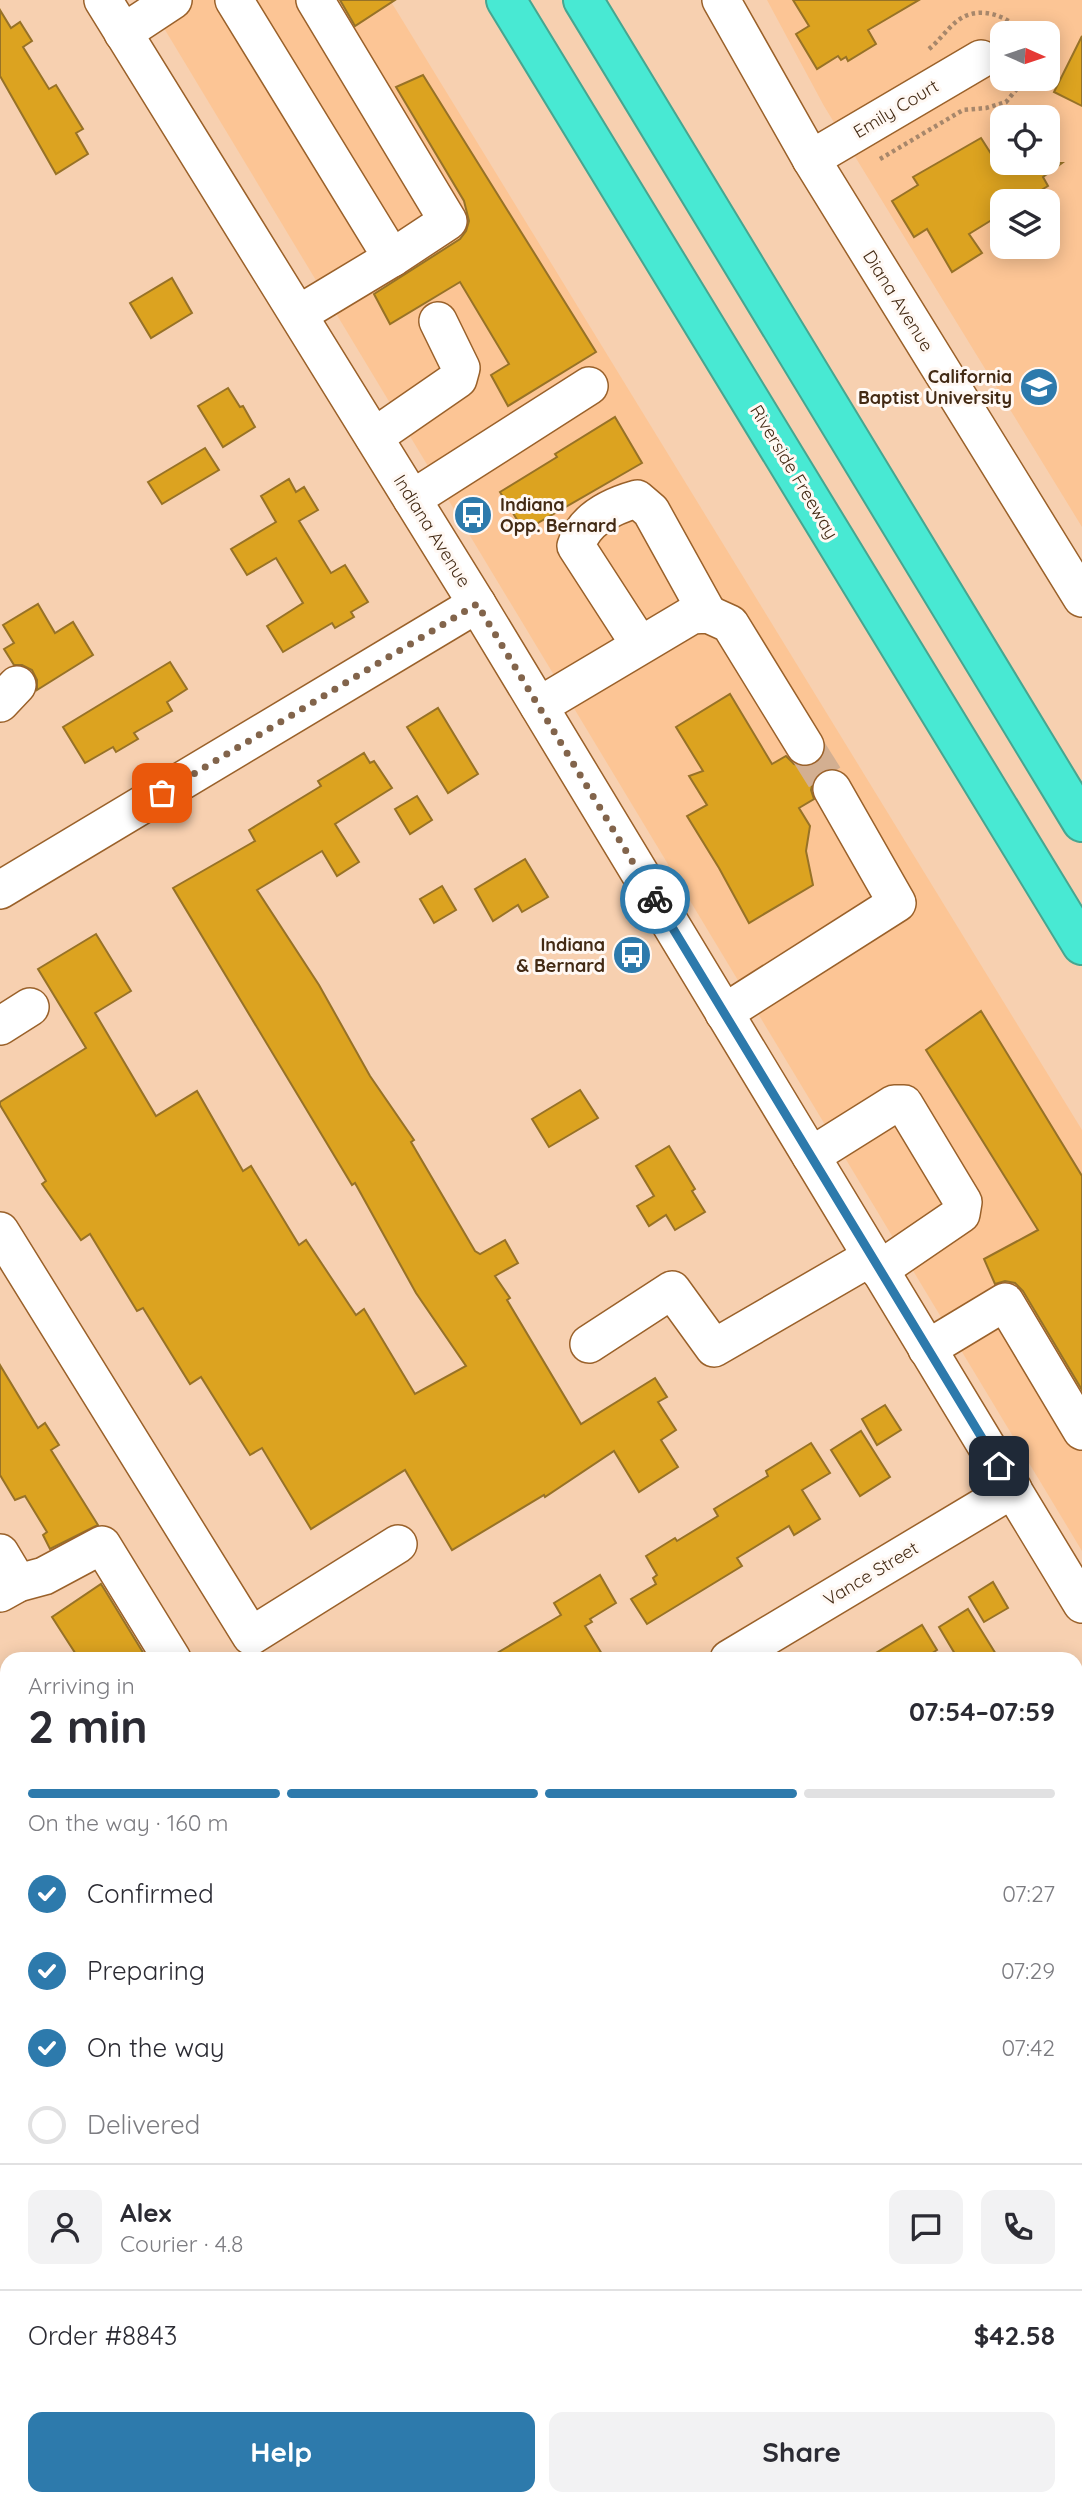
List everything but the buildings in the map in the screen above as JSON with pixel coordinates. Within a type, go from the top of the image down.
[{"type":"highway","name":"Riverside Freeway","points":[[506,0],[1082,945]]},
{"type":"highway","points":[[583,0],[1082,822]]},
{"type":"street","name":"Indiana Avenue","points":[[103,0],[477,604],[1081,1601]]},
{"type":"street","points":[[123,33],[173,0]]},
{"type":"street","points":[[234,0],[392,258]]},
{"type":"street","points":[[299,314],[448,221],[315,0]]},
{"type":"street","name":"Diana Avenue","points":[[721,0],[811,159],[1082,598]]},
{"type":"street","name":"Emily Court","points":[[811,159],[981,59]]},
{"type":"street","points":[[374,437],[458,379],[461,368],[438,321]]},
{"type":"street","points":[[412,499],[589,386]]},
{"type":"street","points":[[640,645],[576,546],[580,531],[613,506],[637,499],[651,511],[708,614]]},
{"type":"street","points":[[0,891],[477,604]]},
{"type":"street","points":[[539,706],[692,615],[708,614],[730,624],[804,746]]},
{"type":"street","points":[[724,1013],[897,903],[832,789]]},
{"type":"street","points":[[589,1344],[672,1290],[714,1348],[961,1214],[962,1202],[904,1104],[894,1104],[811,1156]]},
{"type":"street","points":[[0,1231],[251,1636],[398,1545]]},
{"type":"street","points":[[928,1349],[1005,1302],[1082,1432]]},
{"type":"street","name":"Vance Street","points":[[741,1652],[1013,1489]]},
{"type":"street","points":[[6,1577],[44,1576],[102,1545],[168,1652]]},
{"type":"path","points":[[869,166],[963,110],[986,108],[1006,102],[1015,91]]},
{"type":"shaded area","points":[[147,0],[390,0],[1082,1130],[1082,1551]]},
{"type":"shaded area","name":"California Baptist University","points":[[767,0],[1082,0],[1082,527],[824,106]]},
{"type":"tunnel","points":[[805,746],[832,789]]},
{"type":"way so far","points":[[162,793],[477,604],[655,899]]},
{"type":"place","name":"California Baptist University","points":[[1039,387]]},
{"type":"place","name":"Indiana Opp. Bernard","points":[[473,515]]},
{"type":"place","name":"Indiana & Bernard","points":[[632,955]]},
{"type":"route","points":[[655,899],[999,1466]]}]
